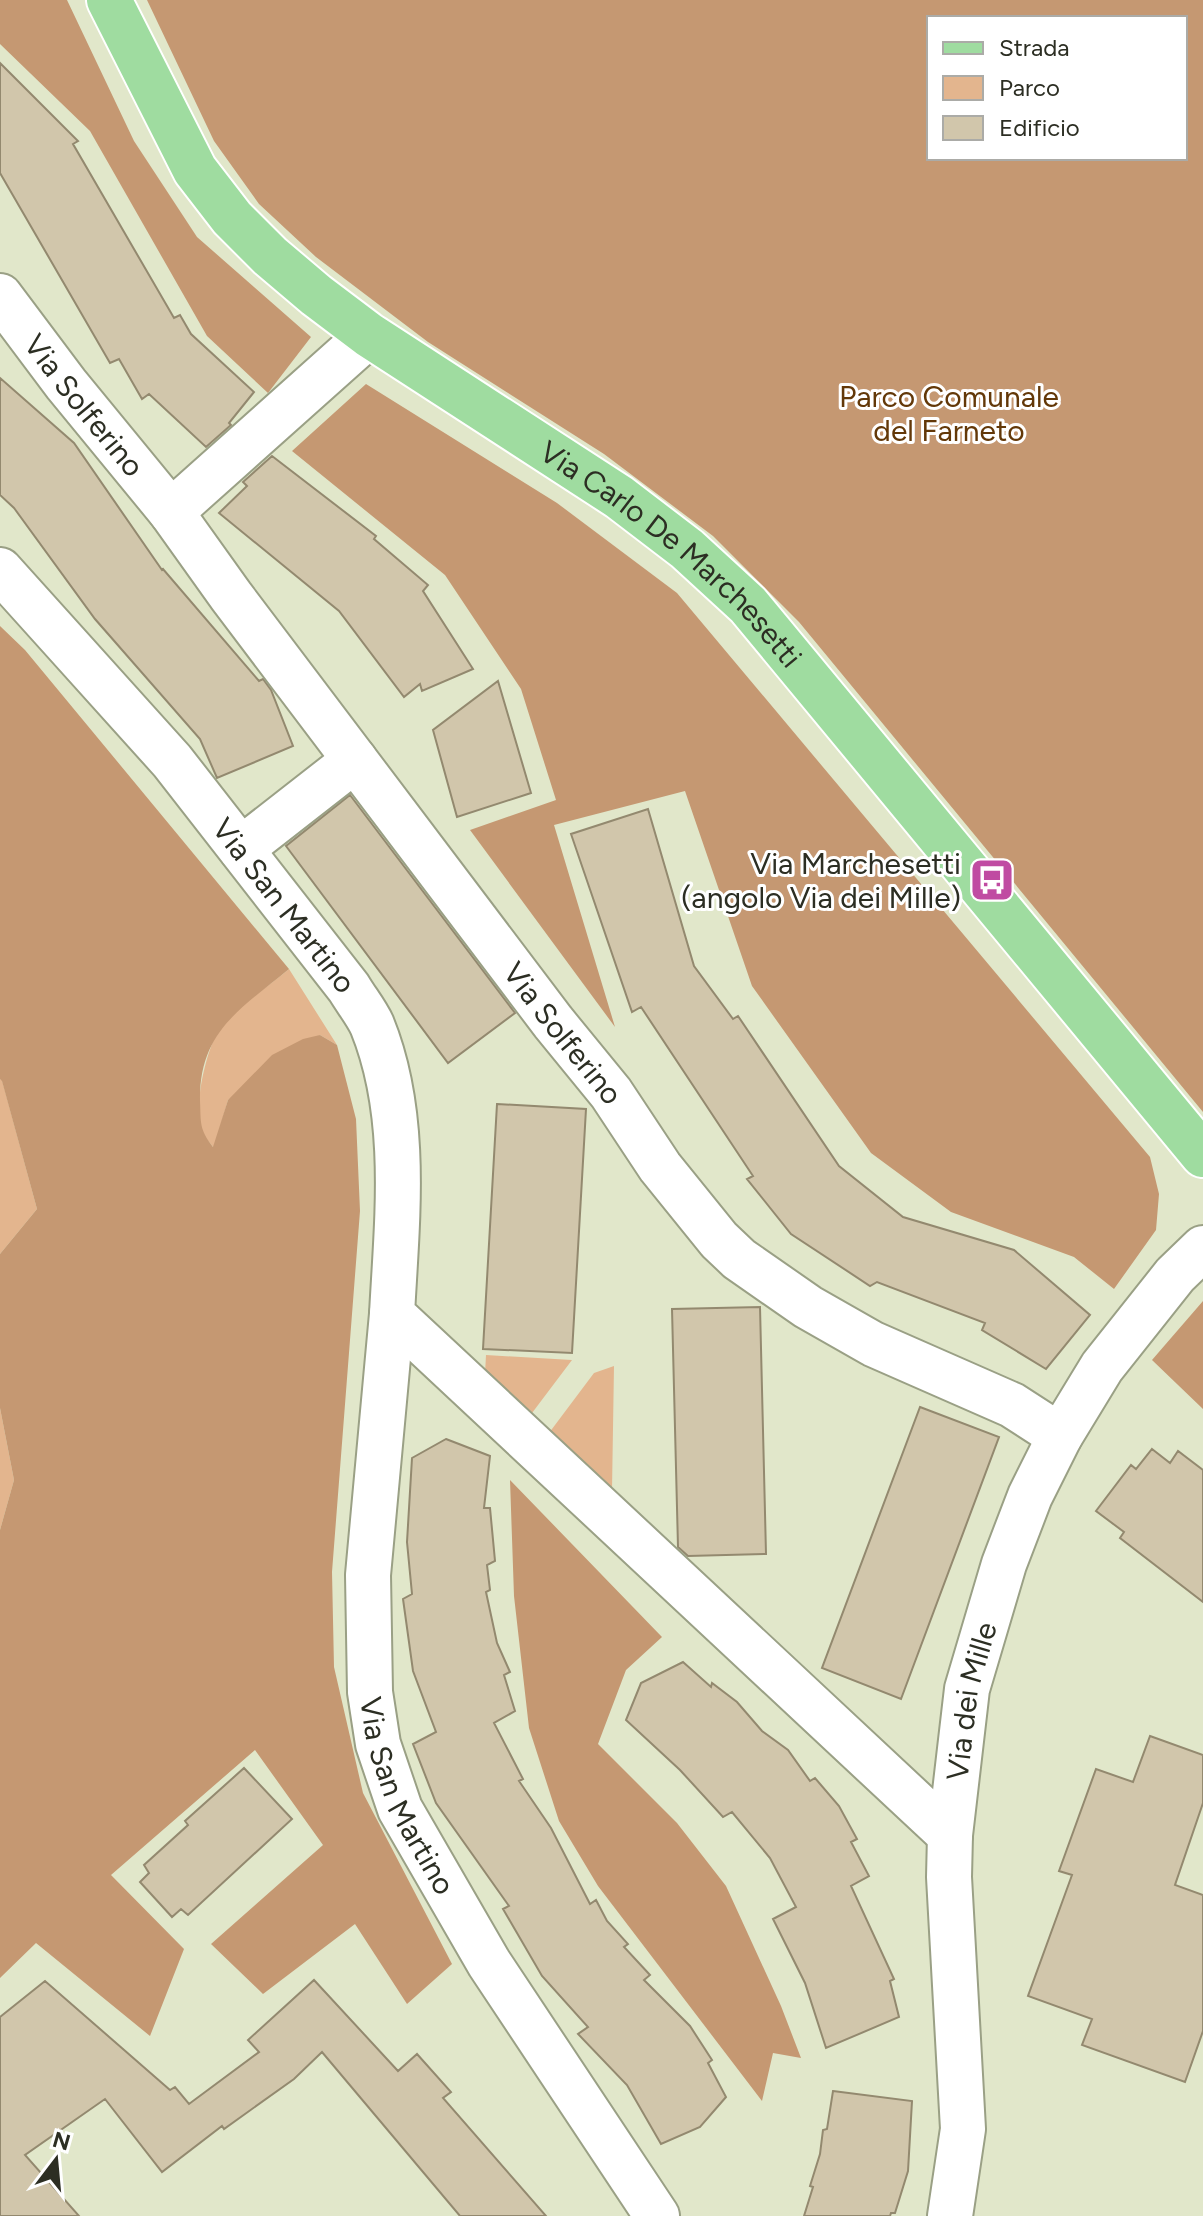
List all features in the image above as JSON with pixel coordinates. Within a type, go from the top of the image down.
[{"type":"main road","name":"Via Carlo De Marchesetti","points":[[109,0],[195,170],[232,218],[316,295],[369,335],[619,497],[687,549],[748,605],[1203,1155]]},
{"type":"street","name":"Via Solferino","points":[[0,296],[74,395],[171,512],[553,1022],[611,1093],[660,1167],[719,1240],[739,1259],[808,1307],[873,1344],[1012,1405],[1060,1436]]},
{"type":"street","points":[[171,512],[369,335]]},
{"type":"street","name":"Via San Martino","points":[[0,570],[172,761],[349,988],[371,1023],[392,1097],[398,1185],[392,1314],[368,1575],[370,1692],[378,1744],[400,1809],[489,1963],[657,2216]]},
{"type":"street","points":[[241,849],[355,760]]},
{"type":"street","name":"Via dei Mille","points":[[950,2216],[963,2129],[949,1877],[950,1835],[967,1689],[1004,1564],[1030,1496],[1060,1436],[1102,1367],[1175,1275],[1203,1248]]},
{"type":"street","points":[[392,1314],[950,1835]]},
{"type":"green space","points":[[0,0],[67,0],[134,141],[197,237],[311,337],[268,393],[207,336],[90,131],[0,44]]},
{"type":"green space","name":"Parco Comunale del Farneto","points":[[147,0],[1203,0],[1203,1112],[799,622],[713,536],[604,454],[428,342],[316,257],[259,204],[214,141]]},
{"type":"green space","points":[[366,384],[557,503],[677,593],[1150,1157],[1159,1194],[1156,1230],[1114,1289],[1074,1257],[951,1212],[871,1153],[752,986],[685,791],[554,825],[615,1027],[470,830],[556,800],[521,689],[445,575],[292,451]]},
{"type":"green space","points":[[0,626],[25,650],[289,969],[239,1010],[215,1039],[207,1056],[202,1077],[201,1120],[205,1135],[213,1147],[228,1100],[272,1055],[303,1039],[320,1035],[337,1045],[356,1119],[360,1211],[332,1572],[334,1667],[363,1793],[452,1964],[407,2004],[355,1924],[263,1994],[211,1944],[323,1845],[255,1750],[111,1875],[184,1949],[150,2036],[36,1943],[0,1978],[0,1530],[14,1480],[0,1408],[0,1254],[37,1209],[0,1079]]},
{"type":"green space","points":[[289,969],[337,1045],[320,1035],[228,1100],[214,1148],[202,1133],[199,1111],[202,1081],[214,1039],[233,1014]]},
{"type":"green space","points":[[0,1079],[37,1209],[0,1254]]},
{"type":"green space","points":[[1203,1301],[1203,1409],[1152,1360]]},
{"type":"green space","points":[[486,1355],[572,1360],[529,1417],[485,1374]]},
{"type":"green space","points":[[614,1366],[612,1490],[549,1433],[594,1373]]},
{"type":"green space","points":[[0,1408],[14,1480],[0,1530]]},
{"type":"green space","points":[[510,1480],[662,1637],[626,1670],[598,1744],[677,1823],[726,1886],[781,2006],[801,2058],[773,2053],[762,2101],[598,1886],[559,1821],[529,1728],[514,1596]]},
{"type":"building","points":[[0,63],[78,141],[73,144],[174,318],[180,315],[191,334],[254,392],[229,423],[231,425],[206,447],[149,394],[142,399],[119,359],[110,363],[0,173]]},
{"type":"building","points":[[0,378],[74,443],[162,570],[259,681],[263,679],[271,690],[293,746],[217,778],[200,739],[95,619],[14,508],[0,495]]},
{"type":"building","points":[[272,456],[376,536],[374,539],[428,585],[423,591],[473,669],[422,691],[420,684],[404,697],[339,611],[219,513],[247,486],[243,482]]},
{"type":"building","points":[[498,681],[531,793],[457,817],[433,730]]},
{"type":"building","points":[[350,795],[515,1013],[448,1063],[286,846]]},
{"type":"building","points":[[648,809],[694,966],[733,1019],[738,1016],[839,1166],[903,1217],[1014,1250],[1090,1315],[1046,1369],[982,1330],[985,1323],[877,1282],[870,1286],[791,1234],[747,1179],[753,1176],[641,1007],[632,1012],[571,834]]},
{"type":"building","points":[[497,1104],[586,1109],[572,1353],[483,1349]]},
{"type":"building","points":[[760,1307],[766,1554],[688,1556],[678,1547],[672,1309]]},
{"type":"building","points":[[920,1407],[999,1437],[901,1699],[822,1668]]},
{"type":"building","points":[[446,1439],[490,1456],[484,1508],[490,1508],[495,1561],[487,1565],[490,1590],[486,1592],[497,1643],[510,1672],[504,1675],[515,1711],[494,1723],[523,1779],[519,1781],[551,1828],[590,1904],[596,1900],[607,1921],[628,1944],[624,1947],[650,1975],[644,1980],[690,2026],[712,2060],[708,2063],[726,2097],[700,2127],[661,2144],[627,2085],[578,2034],[588,2027],[542,1976],[503,1909],[509,1906],[436,1803],[413,1744],[436,1732],[413,1671],[403,1599],[412,1594],[407,1542],[412,1458]]},
{"type":"building","points":[[1152,1449],[1170,1463],[1178,1451],[1203,1470],[1203,1602],[1120,1538],[1124,1532],[1096,1511],[1131,1465],[1136,1469]]},
{"type":"building","points":[[683,1662],[711,1687],[712,1683],[737,1702],[762,1731],[788,1750],[810,1781],[815,1778],[839,1806],[857,1839],[851,1842],[869,1876],[851,1886],[894,1979],[890,1981],[899,2017],[826,2048],[805,1983],[773,1919],[796,1907],[770,1858],[732,1812],[723,1817],[680,1770],[626,1720],[641,1683]]},
{"type":"building","points":[[1150,1736],[1203,1755],[1203,1803],[1175,1885],[1203,1895],[1203,2031],[1185,2082],[1082,2045],[1092,2019],[1028,1996],[1072,1875],[1059,1871],[1096,1769],[1133,1782]]},
{"type":"building","points":[[244,1768],[292,1819],[188,1915],[181,1909],[172,1917],[140,1882],[149,1873],[144,1865],[188,1825],[185,1821]]},
{"type":"building","points":[[314,1980],[398,2071],[417,2054],[451,2092],[443,2098],[546,2216],[460,2216],[322,2052],[294,2079],[224,2129],[222,2126],[162,2172],[105,2099],[25,2155],[79,2216],[0,2216],[0,2017],[45,1981],[170,2090],[175,2087],[189,2104],[259,2052],[248,2040]]},
{"type":"building","points":[[833,2091],[912,2101],[908,2171],[895,2213],[890,2216],[804,2216],[813,2187],[810,2186],[820,2154],[823,2130],[827,2129]]},
{"type":"place","name":"Via Marchesetti (angolo Via dei Mille)","points":[[992,880]]}]
